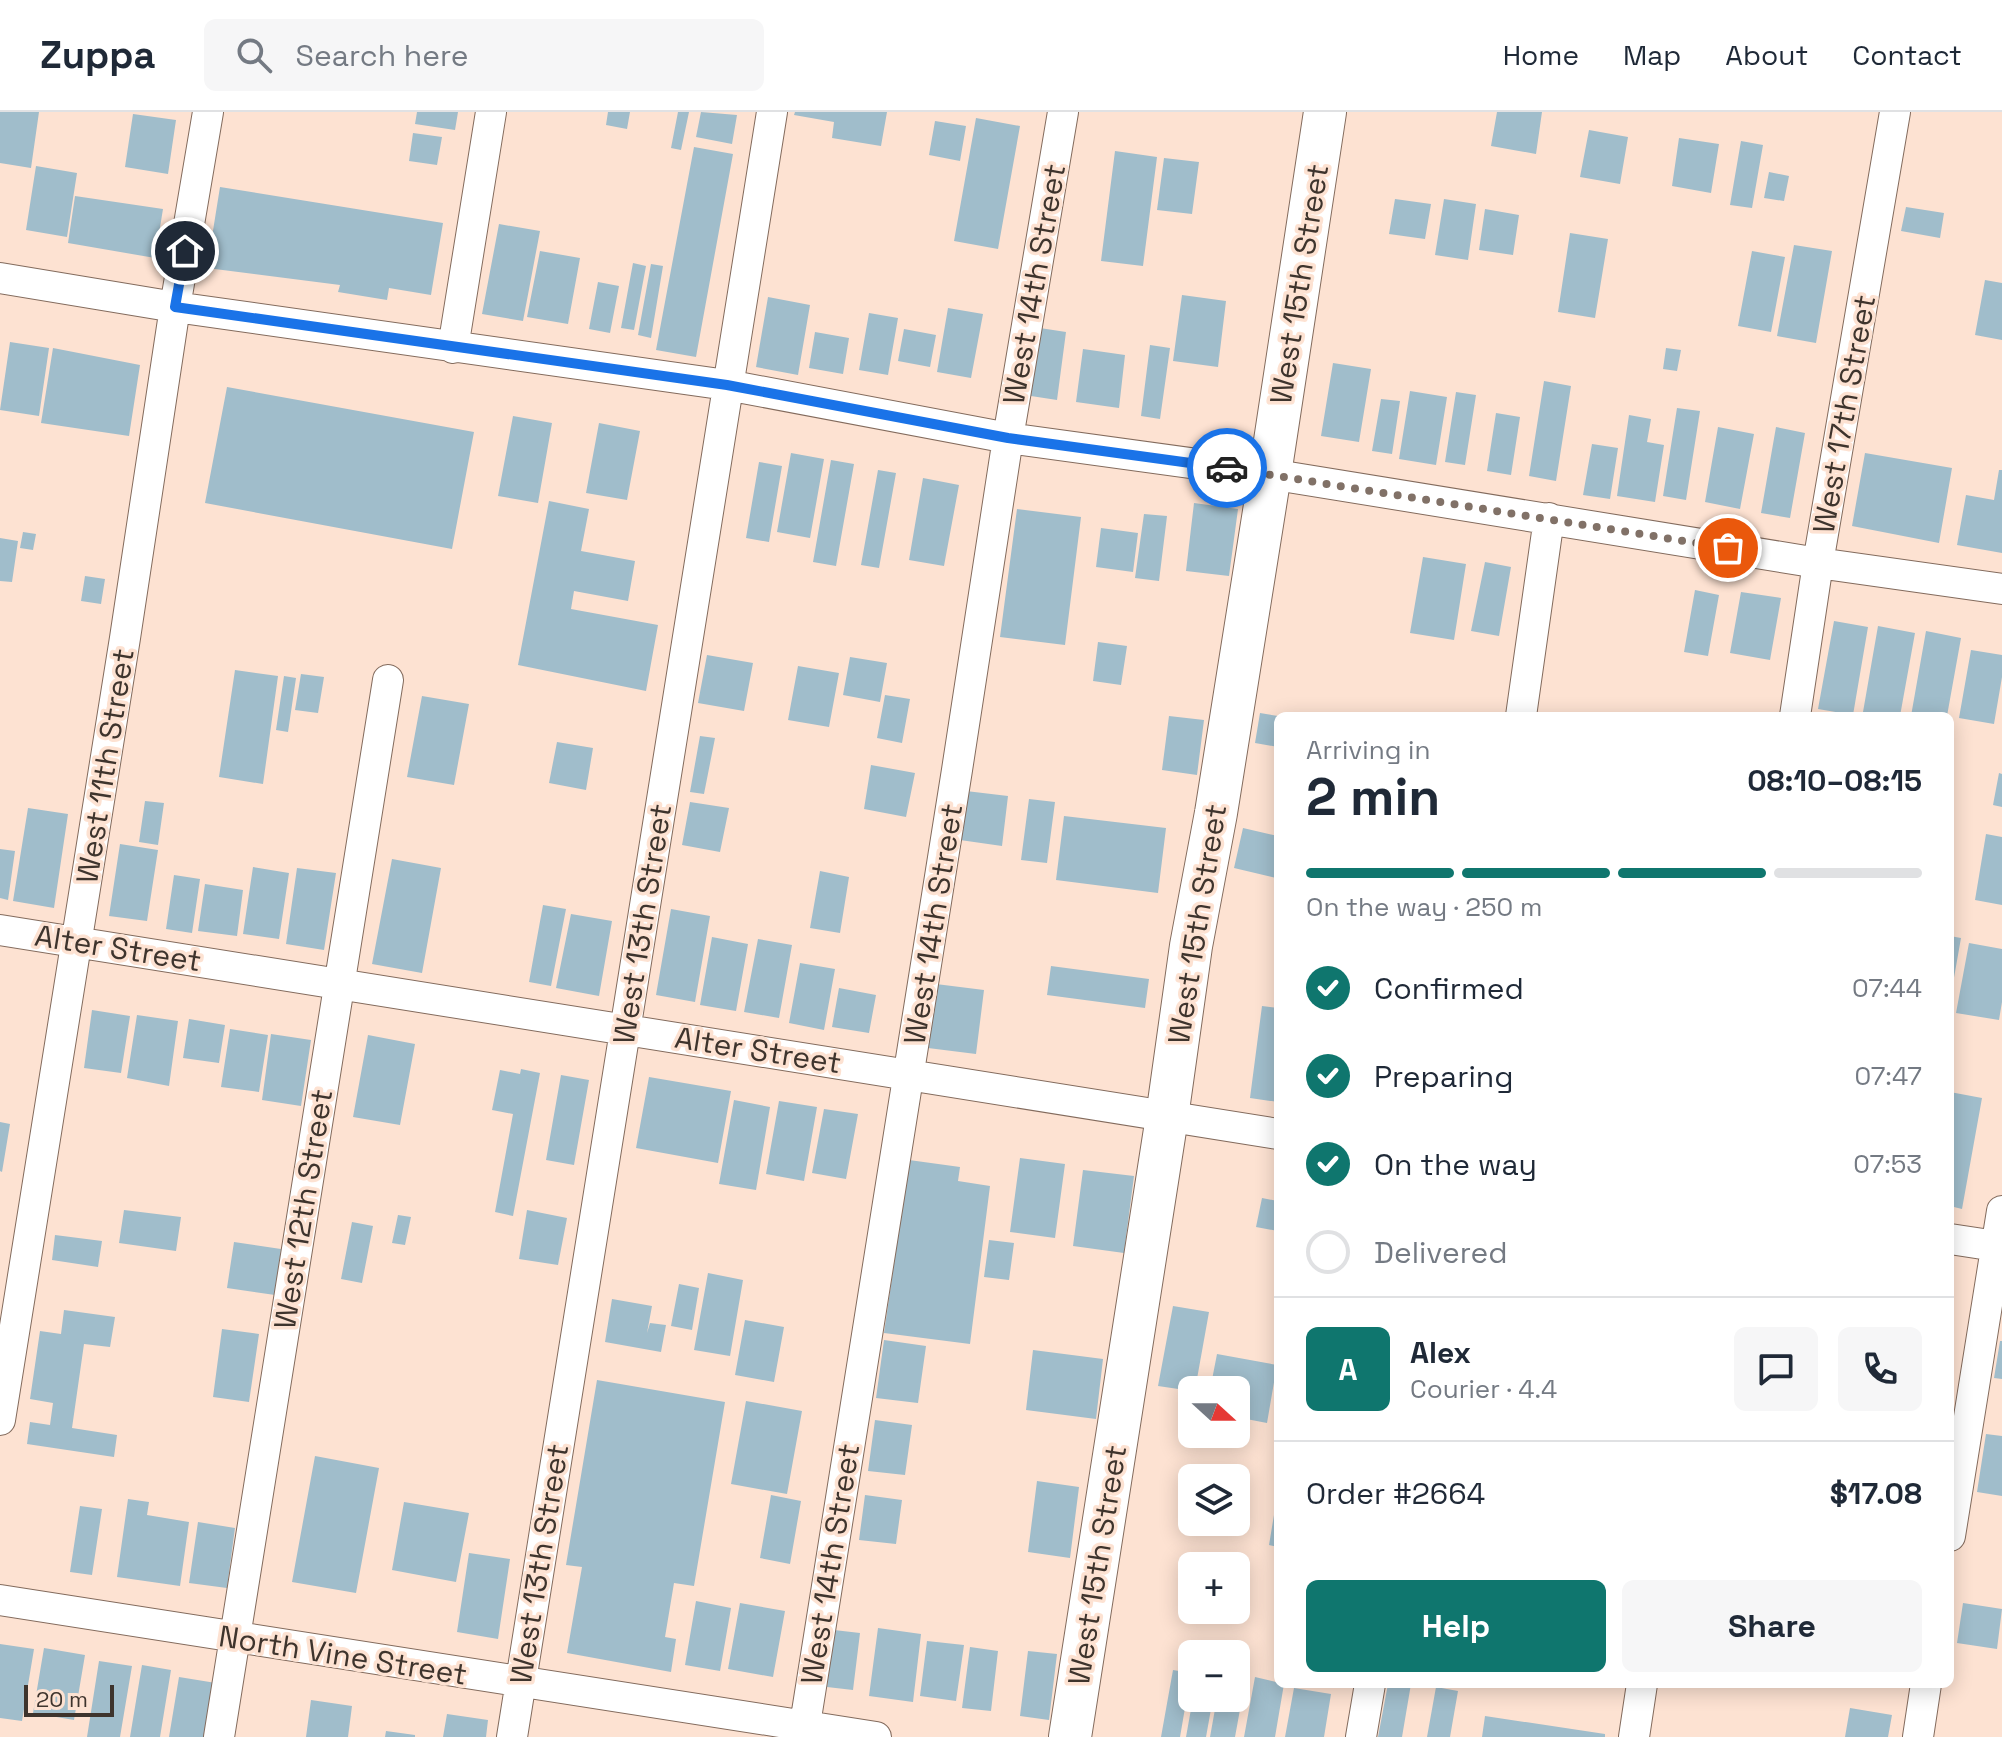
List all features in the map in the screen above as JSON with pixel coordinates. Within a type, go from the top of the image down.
[{"type":"main road","name":"West 15th Street","points":[[1070,1737],[1191,946],[1216,813],[1325,112]]},
{"type":"street","name":"West 11th Street","points":[[0,1420],[208,112]]},
{"type":"street","points":[[453,348],[491,112]]},
{"type":"street","name":"West 13th Street","points":[[512,1737],[772,112]]},
{"type":"street","name":"West 14th Street","points":[[804,1732],[1008,438],[1063,112]]},
{"type":"street","name":"West 17th Street","points":[[1796,712],[1895,112]]},
{"type":"street","points":[[0,278],[453,348],[727,385],[1008,438],[1270,474],[1818,563],[2002,589]]},
{"type":"street","points":[[1522,712],[1549,518]]},
{"type":"street","name":"West 12th Street","points":[[219,1737],[388,680]]},
{"type":"street","name":"Alter Street","points":[[0,930],[1274,1133]]},
{"type":"street","points":[[1954,1512],[1999,1247],[2002,1211]]},
{"type":"street","points":[[1954,1240],[1999,1247]]},
{"type":"street","name":"North Vine Street","points":[[0,1600],[521,1683],[804,1732],[876,1737]]},
{"type":"street","points":[[1361,1737],[1369,1688]]},
{"type":"street","points":[[1634,1737],[1641,1688]]},
{"type":"street","points":[[1918,1737],[1925,1688]]},
{"type":"building","points":[[0,112],[39,112],[31,168],[0,163]]},
{"type":"building","points":[[417,112],[458,112],[455,130],[415,124]]},
{"type":"building","points":[[608,112],[630,112],[627,129],[606,125]]},
{"type":"building","points":[[678,112],[689,112],[681,150],[671,148]]},
{"type":"building","points":[[701,112],[737,115],[732,144],[696,137]]},
{"type":"building","points":[[795,112],[887,112],[881,146],[832,138],[834,122],[794,115]]},
{"type":"building","points":[[1497,112],[1542,112],[1536,154],[1491,146]]},
{"type":"building","points":[[133,114],[176,120],[168,174],[125,167]]},
{"type":"building","points":[[976,118],[1020,126],[998,249],[954,241]]},
{"type":"building","points":[[935,121],[966,126],[960,161],[929,155]]},
{"type":"building","points":[[1589,130],[1628,137],[1620,184],[1580,177]]},
{"type":"building","points":[[413,133],[442,137],[437,165],[409,161]]},
{"type":"building","points":[[1679,138],[1719,144],[1711,193],[1672,186]]},
{"type":"building","points":[[1741,141],[1763,145],[1752,208],[1730,205]]},
{"type":"building","points":[[694,147],[733,154],[696,357],[656,350]]},
{"type":"building","points":[[1115,151],[1157,157],[1143,266],[1101,261]]},
{"type":"building","points":[[1164,158],[1199,162],[1192,214],[1157,210]]},
{"type":"building","points":[[36,166],[77,173],[67,237],[26,230]]},
{"type":"building","points":[[1769,172],[1789,176],[1784,201],[1764,198]]},
{"type":"building","points":[[220,187],[443,223],[431,295],[389,288],[387,300],[338,292],[340,285],[207,268]]},
{"type":"building","points":[[75,196],[163,209],[155,258],[68,243]]},
{"type":"building","points":[[1395,199],[1431,204],[1425,239],[1389,234]]},
{"type":"building","points":[[1444,199],[1476,204],[1468,260],[1435,255]]},
{"type":"building","points":[[1906,207],[1944,213],[1940,238],[1901,231]]},
{"type":"building","points":[[1485,209],[1519,215],[1513,255],[1479,250]]},
{"type":"building","points":[[499,224],[540,231],[523,321],[482,314]]},
{"type":"building","points":[[1570,233],[1608,239],[1595,318],[1558,312]]},
{"type":"building","points":[[1794,245],[1832,251],[1816,343],[1777,336]]},
{"type":"building","points":[[540,251],[580,258],[568,324],[527,317]]},
{"type":"building","points":[[1752,251],[1785,257],[1771,332],[1738,326]]},
{"type":"building","points":[[633,263],[646,266],[634,330],[621,328]]},
{"type":"building","points":[[651,264],[663,266],[651,338],[638,335]]},
{"type":"building","points":[[1985,280],[2002,283],[2002,340],[1975,335]]},
{"type":"building","points":[[598,282],[619,286],[610,333],[589,329]]},
{"type":"building","points":[[1182,295],[1226,301],[1218,367],[1173,361]]},
{"type":"building","points":[[768,297],[810,305],[798,375],[756,367]]},
{"type":"building","points":[[948,308],[983,314],[971,378],[937,372]]},
{"type":"building","points":[[869,313],[898,318],[888,375],[859,370]]},
{"type":"building","points":[[1040,328],[1066,332],[1057,400],[1031,396]]},
{"type":"building","points":[[904,329],[936,335],[930,367],[898,361]]},
{"type":"building","points":[[815,332],[849,338],[843,374],[809,368]]},
{"type":"building","points":[[10,342],[49,348],[39,416],[0,410]]},
{"type":"building","points":[[1150,345],[1170,348],[1160,419],[1141,416]]},
{"type":"building","points":[[53,348],[140,365],[129,436],[41,423]]},
{"type":"building","points":[[1666,348],[1681,350],[1677,371],[1663,369]]},
{"type":"building","points":[[1083,349],[1125,355],[1119,408],[1076,402]]},
{"type":"building","points":[[1333,363],[1371,369],[1359,442],[1321,436]]},
{"type":"building","points":[[1544,381],[1571,386],[1556,481],[1529,476]]},
{"type":"building","points":[[227,387],[474,432],[452,549],[205,503]]},
{"type":"building","points":[[1410,391],[1447,397],[1436,465],[1399,459]]},
{"type":"building","points":[[1456,392],[1476,395],[1465,465],[1445,462]]},
{"type":"building","points":[[1381,399],[1400,401],[1392,454],[1372,451]]},
{"type":"building","points":[[1677,408],[1700,411],[1686,500],[1663,496]]},
{"type":"building","points":[[1496,413],[1520,417],[1511,475],[1487,471]]},
{"type":"building","points":[[1629,415],[1651,419],[1647,442],[1664,445],[1655,502],[1617,496]]},
{"type":"building","points":[[513,416],[552,423],[538,503],[498,496]]},
{"type":"building","points":[[599,423],[640,431],[627,500],[586,493]]},
{"type":"building","points":[[1718,427],[1754,434],[1740,509],[1705,502]]},
{"type":"building","points":[[1776,427],[1805,433],[1790,518],[1761,513]]},
{"type":"building","points":[[1592,444],[1618,448],[1610,499],[1583,495]]},
{"type":"building","points":[[791,453],[824,459],[810,538],[777,532]]},
{"type":"building","points":[[1865,453],[1952,468],[1939,543],[1852,526]]},
{"type":"building","points":[[831,460],[854,464],[836,566],[813,562]]},
{"type":"building","points":[[759,462],[782,466],[769,542],[746,538]]},
{"type":"building","points":[[878,470],[896,473],[879,568],[861,565]]},
{"type":"building","points":[[1999,470],[2002,470],[2002,553],[1957,545],[1966,495],[1994,500]]},
{"type":"building","points":[[923,478],[959,485],[944,566],[909,560]]},
{"type":"building","points":[[549,501],[589,509],[581,551],[635,561],[628,601],[574,591],[571,609],[658,625],[646,691],[518,665]]},
{"type":"building","points":[[1194,503],[1238,509],[1229,576],[1186,571]]},
{"type":"building","points":[[1017,509],[1081,517],[1065,645],[1000,637]]},
{"type":"building","points":[[1144,514],[1167,516],[1159,581],[1135,578]]},
{"type":"building","points":[[1101,528],[1138,533],[1133,572],[1096,567]]},
{"type":"building","points":[[23,532],[36,534],[33,550],[20,548]]},
{"type":"building","points":[[0,538],[18,541],[12,582],[0,581]]},
{"type":"building","points":[[1423,557],[1466,564],[1454,640],[1410,633]]},
{"type":"building","points":[[1485,562],[1511,567],[1499,636],[1471,631]]},
{"type":"building","points":[[85,576],[105,579],[101,604],[81,601]]},
{"type":"building","points":[[1695,590],[1719,595],[1708,656],[1684,652]]},
{"type":"building","points":[[1741,592],[1781,598],[1770,660],[1730,653]]},
{"type":"building","points":[[1834,621],[1868,627],[1854,712],[1818,709]]},
{"type":"building","points":[[1878,626],[1915,633],[1901,712],[1863,712]]},
{"type":"building","points":[[1926,631],[1961,638],[1948,712],[1912,712]]},
{"type":"building","points":[[1098,642],[1127,646],[1121,685],[1093,681]]},
{"type":"building","points":[[1971,650],[2002,655],[2002,677],[1994,724],[1959,718]]},
{"type":"building","points":[[707,655],[753,663],[744,711],[698,703]]},
{"type":"building","points":[[850,657],[887,663],[880,702],[843,695]]},
{"type":"building","points":[[798,666],[839,673],[829,727],[788,720]]},
{"type":"building","points":[[235,670],[278,676],[263,784],[219,777]]},
{"type":"building","points":[[301,674],[324,677],[318,713],[295,710]]},
{"type":"building","points":[[284,676],[296,678],[288,732],[276,730]]},
{"type":"building","points":[[885,695],[910,699],[902,743],[877,738]]},
{"type":"building","points":[[422,696],[469,704],[454,785],[407,777]]},
{"type":"building","points":[[1260,713],[1274,715],[1274,746],[1255,743]]},
{"type":"building","points":[[1169,716],[1204,720],[1197,775],[1162,770]]},
{"type":"building","points":[[700,736],[715,738],[704,794],[690,792]]},
{"type":"building","points":[[557,742],[593,748],[586,790],[549,783]]},
{"type":"building","points":[[871,765],[915,773],[906,817],[864,809]]},
{"type":"building","points":[[1999,773],[2002,774],[2002,807],[1993,805]]},
{"type":"building","points":[[966,791],[1008,796],[1002,846],[960,840]]},
{"type":"building","points":[[1029,799],[1055,802],[1047,863],[1021,860]]},
{"type":"building","points":[[145,801],[164,803],[158,845],[139,842]]},
{"type":"building","points":[[690,802],[729,808],[720,852],[682,845]]},
{"type":"building","points":[[28,808],[68,814],[54,908],[13,901]]},
{"type":"building","points":[[1064,816],[1166,828],[1158,893],[1056,880]]},
{"type":"building","points":[[1243,828],[1274,835],[1274,878],[1234,868]]},
{"type":"building","points":[[1986,834],[2002,837],[2002,905],[1975,900]]},
{"type":"building","points":[[120,844],[158,850],[147,921],[109,916]]},
{"type":"building","points":[[0,849],[15,851],[8,900],[0,898]]},
{"type":"building","points":[[392,859],[441,868],[422,973],[372,964]]},
{"type":"building","points":[[253,867],[289,873],[279,939],[243,934]]},
{"type":"building","points":[[297,868],[336,873],[324,950],[286,944]]},
{"type":"building","points":[[820,871],[849,877],[840,933],[810,928]]},
{"type":"building","points":[[174,875],[200,879],[192,933],[166,929]]},
{"type":"building","points":[[205,884],[243,890],[237,936],[198,931]]},
{"type":"building","points":[[543,905],[566,909],[551,986],[529,982]]},
{"type":"building","points":[[671,909],[710,916],[695,1002],[656,995]]},
{"type":"building","points":[[571,914],[612,921],[599,996],[556,988]]},
{"type":"building","points":[[712,937],[748,944],[736,1011],[700,1005]]},
{"type":"building","points":[[1954,937],[1961,938],[1954,978]]},
{"type":"building","points":[[758,939],[792,945],[779,1018],[744,1012]]},
{"type":"building","points":[[1969,943],[2002,949],[1999,1020],[1956,1013]]},
{"type":"building","points":[[800,963],[835,969],[824,1030],[789,1023]]},
{"type":"building","points":[[1051,966],[1149,979],[1145,1008],[1047,995]]},
{"type":"building","points":[[936,984],[984,990],[976,1054],[928,1048]]},
{"type":"building","points":[[839,988],[876,995],[869,1033],[832,1027]]},
{"type":"building","points":[[1262,1006],[1274,1008],[1274,1101],[1250,1098]]},
{"type":"building","points":[[92,1010],[130,1016],[121,1073],[84,1068]]},
{"type":"building","points":[[137,1015],[178,1021],[169,1086],[127,1078]]},
{"type":"building","points":[[189,1019],[225,1025],[219,1063],[183,1058]]},
{"type":"building","points":[[230,1029],[268,1035],[259,1092],[221,1087]]},
{"type":"building","points":[[271,1034],[311,1040],[301,1106],[262,1100]]},
{"type":"building","points":[[368,1035],[415,1044],[400,1125],[353,1117]]},
{"type":"building","points":[[521,1069],[540,1073],[513,1216],[495,1212],[513,1114],[492,1110],[500,1070],[520,1074]]},
{"type":"building","points":[[561,1075],[589,1080],[574,1165],[546,1160]]},
{"type":"building","points":[[649,1077],[731,1091],[718,1163],[636,1148]]},
{"type":"building","points":[[1954,1093],[1982,1098],[1962,1209],[1954,1207]]},
{"type":"building","points":[[734,1100],[770,1107],[756,1190],[719,1184]]},
{"type":"building","points":[[779,1101],[817,1107],[804,1181],[766,1174]]},
{"type":"building","points":[[824,1109],[858,1114],[846,1179],[812,1173]]},
{"type":"building","points":[[0,1122],[10,1124],[2,1172],[0,1171]]},
{"type":"building","points":[[1020,1158],[1065,1164],[1055,1238],[1010,1232]]},
{"type":"building","points":[[909,1160],[960,1167],[958,1181],[990,1186],[970,1344],[884,1333]]},
{"type":"building","points":[[1083,1170],[1134,1176],[1124,1253],[1073,1246]]},
{"type":"building","points":[[1262,1198],[1274,1200],[1274,1230],[1256,1227]]},
{"type":"building","points":[[124,1210],[181,1217],[176,1251],[119,1243]]},
{"type":"building","points":[[527,1210],[567,1218],[558,1265],[519,1259]]},
{"type":"building","points":[[398,1215],[411,1217],[405,1245],[392,1243]]},
{"type":"building","points":[[352,1222],[373,1226],[362,1283],[341,1279]]},
{"type":"building","points":[[55,1235],[102,1241],[98,1267],[52,1260]]},
{"type":"building","points":[[989,1240],[1014,1243],[1009,1280],[984,1277]]},
{"type":"building","points":[[234,1242],[281,1249],[275,1295],[227,1288]]},
{"type":"building","points":[[708,1273],[743,1280],[730,1356],[694,1350]]},
{"type":"building","points":[[679,1284],[699,1288],[692,1330],[671,1326]]},
{"type":"building","points":[[612,1299],[652,1306],[647,1333],[650,1323],[666,1325],[661,1352],[605,1342]]},
{"type":"building","points":[[1173,1306],[1209,1312],[1198,1376],[1178,1376],[1178,1389],[1158,1386]]},
{"type":"building","points":[[64,1310],[115,1317],[110,1347],[84,1344],[72,1428],[117,1435],[114,1457],[27,1444],[30,1422],[50,1425],[53,1403],[30,1399],[40,1331],[61,1334]]},
{"type":"building","points":[[745,1320],[784,1327],[774,1382],[735,1375]]},
{"type":"building","points":[[222,1329],[259,1334],[249,1402],[213,1397]]},
{"type":"building","points":[[884,1340],[926,1346],[918,1403],[876,1398]]},
{"type":"building","points":[[2002,1341],[2002,1379],[1994,1378]]},
{"type":"building","points":[[1033,1350],[1103,1359],[1096,1419],[1026,1410]]},
{"type":"building","points":[[1217,1354],[1274,1364],[1267,1423],[1250,1420],[1250,1376],[1213,1376]]},
{"type":"building","points":[[597,1380],[725,1402],[694,1586],[674,1583],[665,1637],[676,1639],[671,1672],[567,1653],[582,1567],[566,1565]]},
{"type":"building","points":[[746,1401],[802,1411],[787,1494],[731,1484]]},
{"type":"building","points":[[875,1420],[912,1425],[905,1475],[868,1471]]},
{"type":"building","points":[[1986,1434],[2002,1436],[2002,1496],[1977,1492]]},
{"type":"building","points":[[315,1456],[379,1468],[356,1593],[292,1582]]},
{"type":"building","points":[[1037,1481],[1079,1487],[1070,1558],[1028,1552]]},
{"type":"building","points":[[771,1495],[801,1501],[790,1564],[760,1558]]},
{"type":"building","points":[[865,1495],[902,1500],[896,1544],[859,1540]]},
{"type":"building","points":[[128,1499],[149,1502],[147,1515],[189,1522],[180,1586],[117,1577]]},
{"type":"building","points":[[404,1502],[469,1513],[456,1582],[392,1570]]},
{"type":"building","points":[[80,1506],[102,1509],[92,1575],[70,1572]]},
{"type":"building","points":[[1274,1515],[1274,1546],[1269,1545]]},
{"type":"building","points":[[198,1522],[235,1528],[227,1588],[189,1583]]},
{"type":"building","points":[[469,1553],[510,1559],[498,1639],[457,1632]]},
{"type":"building","points":[[696,1601],[731,1608],[720,1671],[685,1665]]},
{"type":"building","points":[[740,1603],[785,1611],[773,1677],[728,1669]]},
{"type":"building","points":[[1963,1603],[2002,1609],[1997,1649],[1957,1643]]},
{"type":"building","points":[[878,1628],[921,1634],[913,1702],[869,1696]]},
{"type":"building","points":[[834,1630],[860,1633],[853,1690],[827,1687]]},
{"type":"building","points":[[927,1641],[964,1645],[956,1701],[920,1696]]},
{"type":"building","points":[[0,1644],[34,1649],[22,1721],[0,1718]]},
{"type":"building","points":[[970,1647],[998,1651],[991,1711],[962,1708]]},
{"type":"building","points":[[44,1648],[85,1655],[74,1720],[33,1713]]},
{"type":"building","points":[[1028,1651],[1057,1654],[1049,1720],[1020,1716]]},
{"type":"building","points":[[99,1661],[132,1666],[120,1737],[87,1737]]},
{"type":"building","points":[[142,1665],[171,1670],[160,1737],[130,1737]]},
{"type":"building","points":[[1173,1670],[1178,1671],[1178,1712],[1184,1712],[1180,1737],[1161,1737]]},
{"type":"building","points":[[179,1677],[222,1684],[213,1737],[169,1737]]},
{"type":"building","points":[[1255,1677],[1274,1682],[1274,1688],[1283,1688],[1275,1737],[1244,1737]]},
{"type":"building","points":[[1294,1688],[1331,1694],[1324,1737],[1285,1737]]},
{"type":"building","points":[[1387,1688],[1410,1688],[1402,1737],[1378,1737]]},
{"type":"building","points":[[1436,1688],[1458,1691],[1450,1737],[1427,1737]]},
{"type":"building","points":[[311,1700],[352,1706],[348,1737],[306,1737]]},
{"type":"building","points":[[1850,1708],[1892,1715],[1888,1737],[1845,1737]]},
{"type":"building","points":[[1190,1712],[1210,1712],[1206,1737],[1186,1737]]},
{"type":"building","points":[[1214,1712],[1240,1712],[1235,1737],[1210,1737]]},
{"type":"building","points":[[447,1714],[488,1720],[486,1737],[443,1737]]},
{"type":"building","points":[[1485,1716],[1605,1734],[1605,1737],[1482,1737]]},
{"type":"building","points":[[386,1731],[415,1735],[415,1737],[385,1737]]},
{"type":"way so far","points":[[1227,468],[1728,548]]},
{"type":"route","points":[[185,251],[175,307],[727,385],[1008,438],[1227,468]]}]
